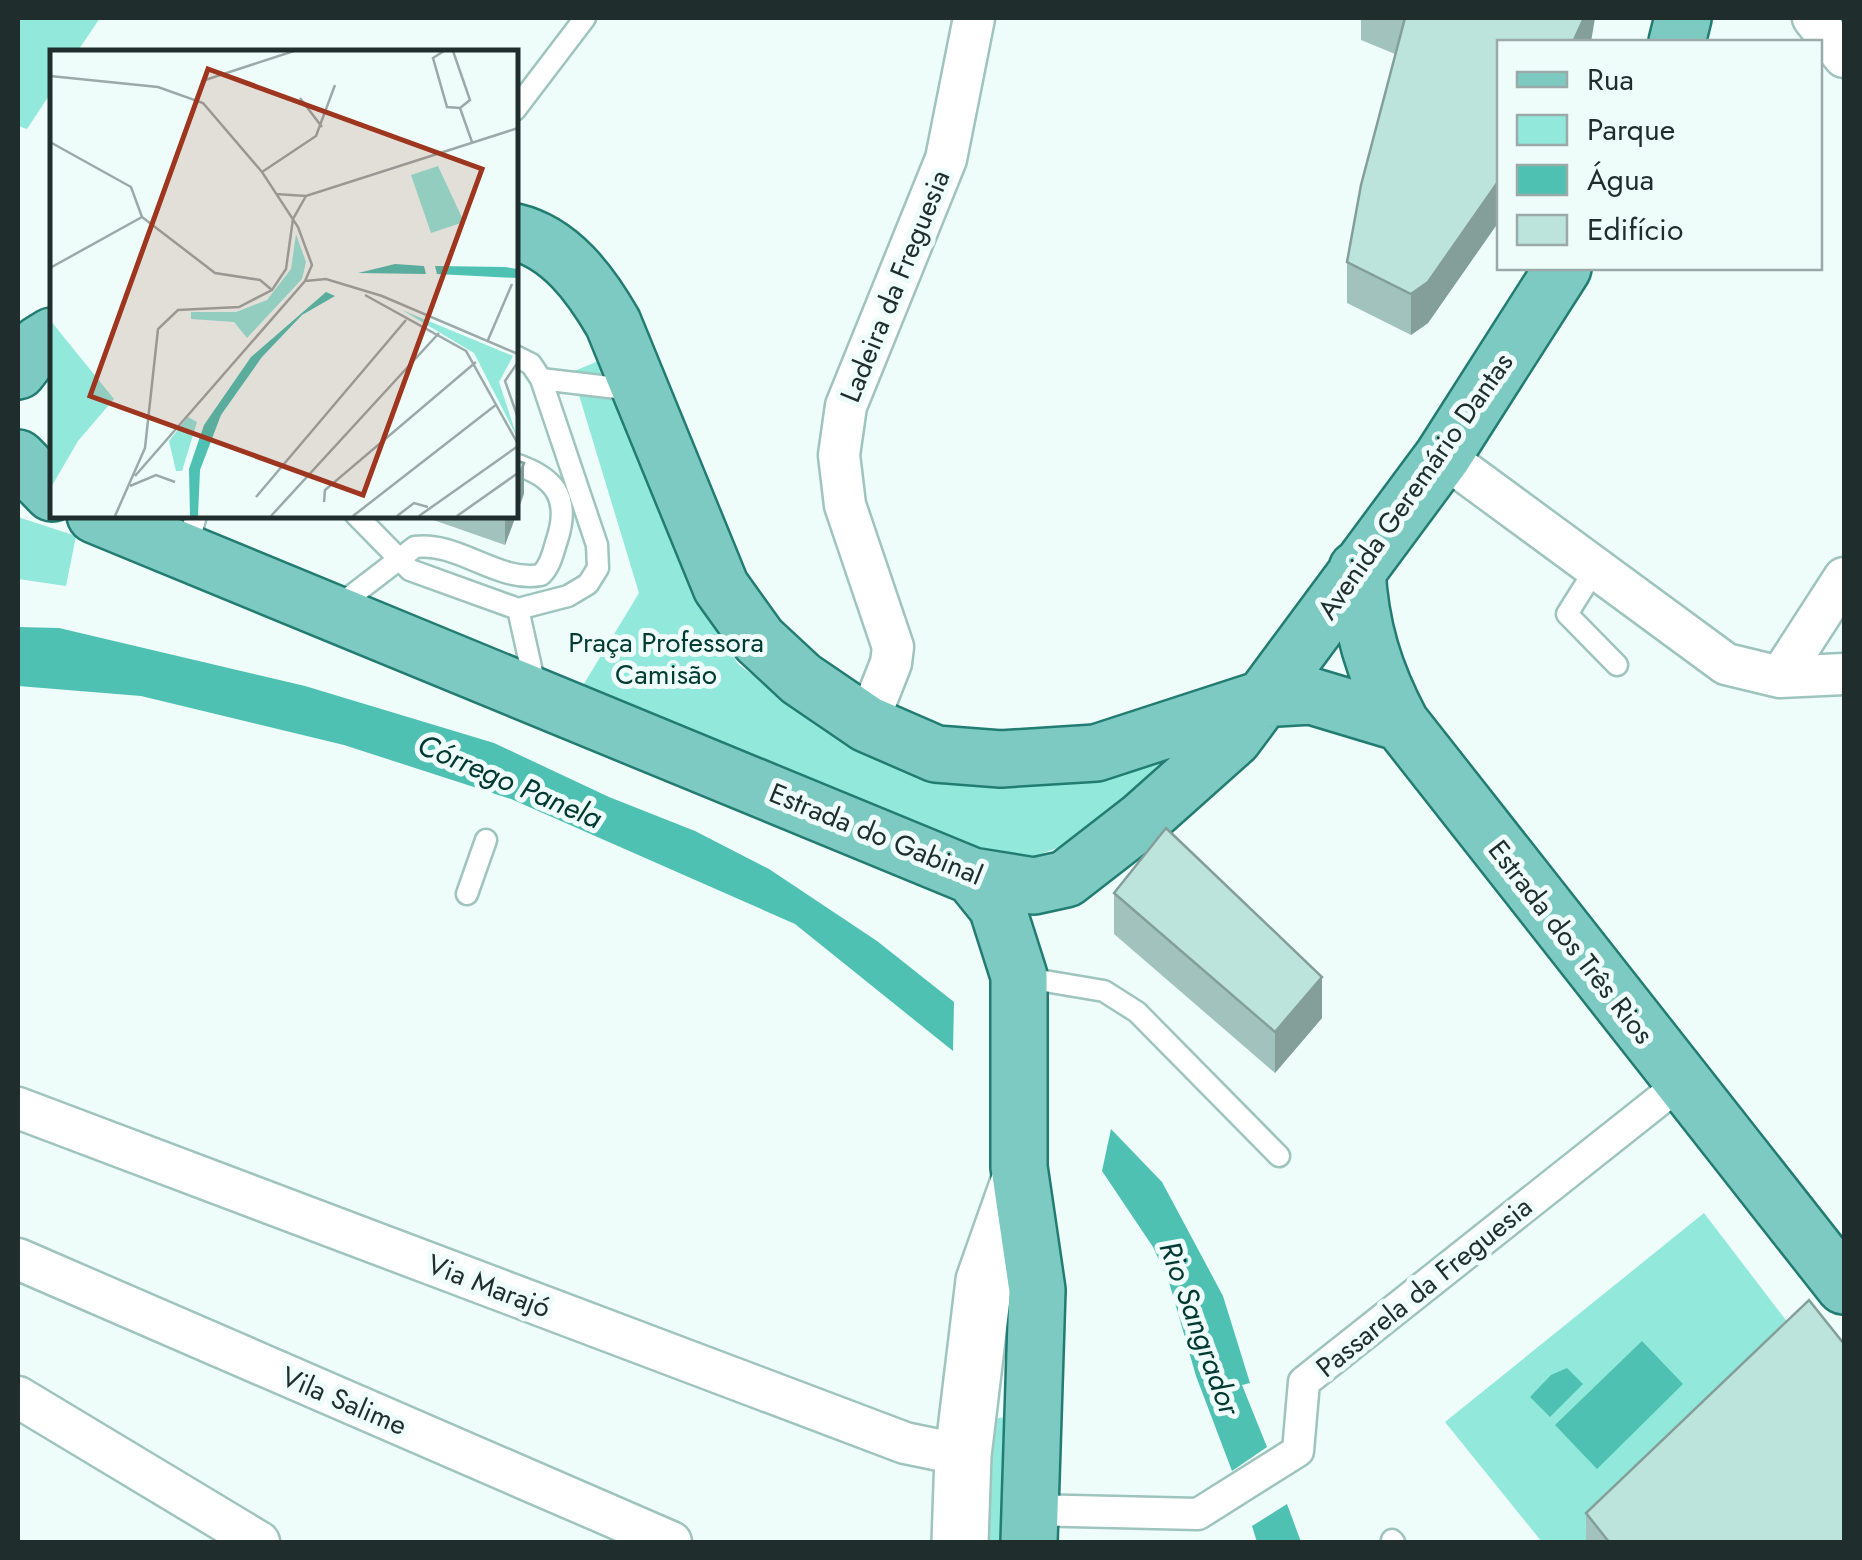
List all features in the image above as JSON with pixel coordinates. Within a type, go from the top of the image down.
[{"type":"main road","points":[[518,234],[566,260],[592,288],[641,391],[721,587],[759,640],[802,679],[867,724],[922,750],[948,756],[1001,759],[1096,753],[1262,699],[1311,696],[1401,723]]},
{"type":"main road","name":"Avenida Geremário Dantas","points":[[1262,699],[1443,456],[1562,270]]},
{"type":"main road","points":[[18,338],[50,332]]},
{"type":"main road","points":[[18,372],[50,334]]},
{"type":"main road","points":[[18,458],[50,491]]},
{"type":"main road","name":"Estrada do Gabinal","points":[[18,490],[50,500]]},
{"type":"main road","name":"Estrada do Gabinal","points":[[116,518],[191,534],[333,610],[972,876],[1034,886],[1066,879],[1206,765],[1234,738],[1262,699]]},
{"type":"main road","name":"Estrada dos Três Rios","points":[[1356,569],[1360,615],[1373,667],[1401,723],[1844,1286]]},
{"type":"main road","points":[[972,876],[996,906],[1019,976],[1020,1182],[1038,1290],[1029,1526]]},
{"type":"main road","points":[[960,1542],[962,1455],[984,1281],[1020,1182]]},
{"type":"street","name":"Ladeira da Freguesia","points":[[867,724],[892,664],[893,646],[845,505],[839,456],[846,406],[946,159],[974,18]]},
{"type":"street","points":[[1813,18],[1844,57]]},
{"type":"street","points":[[1443,456],[1726,664],[1780,677],[1844,674]]},
{"type":"street","points":[[1780,677],[1844,578]]},
{"type":"street","name":"Passarela da Freguesia","points":[[1029,1526],[1198,1514],[1298,1450],[1304,1382],[1682,1083]]},
{"type":"street","name":"Via Marajó","points":[[18,1108],[905,1444],[962,1455]]},
{"type":"street","name":"Vila Salime","points":[[18,1259],[670,1542]]},
{"type":"street","points":[[18,1397],[259,1542]]},
{"type":"lane","points":[[518,106],[585,18]]},
{"type":"lane","points":[[359,518],[395,560],[410,570],[518,609],[568,596],[588,584],[598,568],[597,545],[542,379],[531,364],[518,358]]},
{"type":"lane","points":[[542,379],[641,391]]},
{"type":"lane","points":[[333,610],[395,560],[426,545],[522,577],[542,575],[561,528],[560,492],[545,477],[518,465]]},
{"type":"lane","points":[[1596,568],[1567,614],[1617,665]]},
{"type":"lane","points":[[518,609],[538,694]]},
{"type":"lane","points":[[467,894],[486,840]]},
{"type":"lane","points":[[1019,976],[1104,991],[1136,1012],[1279,1156]]},
{"type":"green space","points":[[18,18],[100,18],[78,50],[50,50],[50,94],[27,129],[18,126]]},
{"type":"green space","name":"Praça Professora Camisão","points":[[608,357],[688,585],[738,664],[807,716],[919,767],[1196,743],[1068,844],[1024,860],[979,856],[582,687],[639,593],[572,372]]},
{"type":"green space","points":[[18,517],[76,536],[66,586],[18,579]]},
{"type":"green space","points":[[1704,1213],[1798,1336],[1589,1542],[1542,1542],[1445,1422]]},
{"type":"green space","points":[[1006,1417],[1009,1542],[984,1542],[993,1419]]},
{"type":"water","name":"Córrego Panela","points":[[18,627],[59,628],[305,686],[494,743],[609,797],[695,831],[769,869],[877,941],[954,1002],[953,1051],[795,924],[511,799],[344,745],[141,696],[18,686]]},
{"type":"water","name":"Rio Sangrador","points":[[1111,1129],[1162,1182],[1223,1296],[1250,1383],[1242,1385],[1267,1447],[1232,1471],[1196,1376],[1169,1282],[1153,1247],[1102,1171]]},
{"type":"water","points":[[1642,1341],[1683,1384],[1597,1469],[1555,1425]]},
{"type":"water","points":[[1567,1368],[1583,1384],[1550,1417],[1530,1397],[1551,1375]]},
{"type":"water","points":[[1287,1504],[1301,1542],[1257,1542],[1252,1526]]},
{"type":"building","points":[[1405,18],[1584,18],[1574,40],[1497,40],[1497,183],[1428,282],[1411,294],[1347,262],[1361,185]]},
{"type":"building","points":[[1166,828],[1322,977],[1275,1032],[1114,893]]},
{"type":"building","points":[[1809,1300],[1844,1344],[1844,1542],[1609,1542],[1586,1513]]}]
